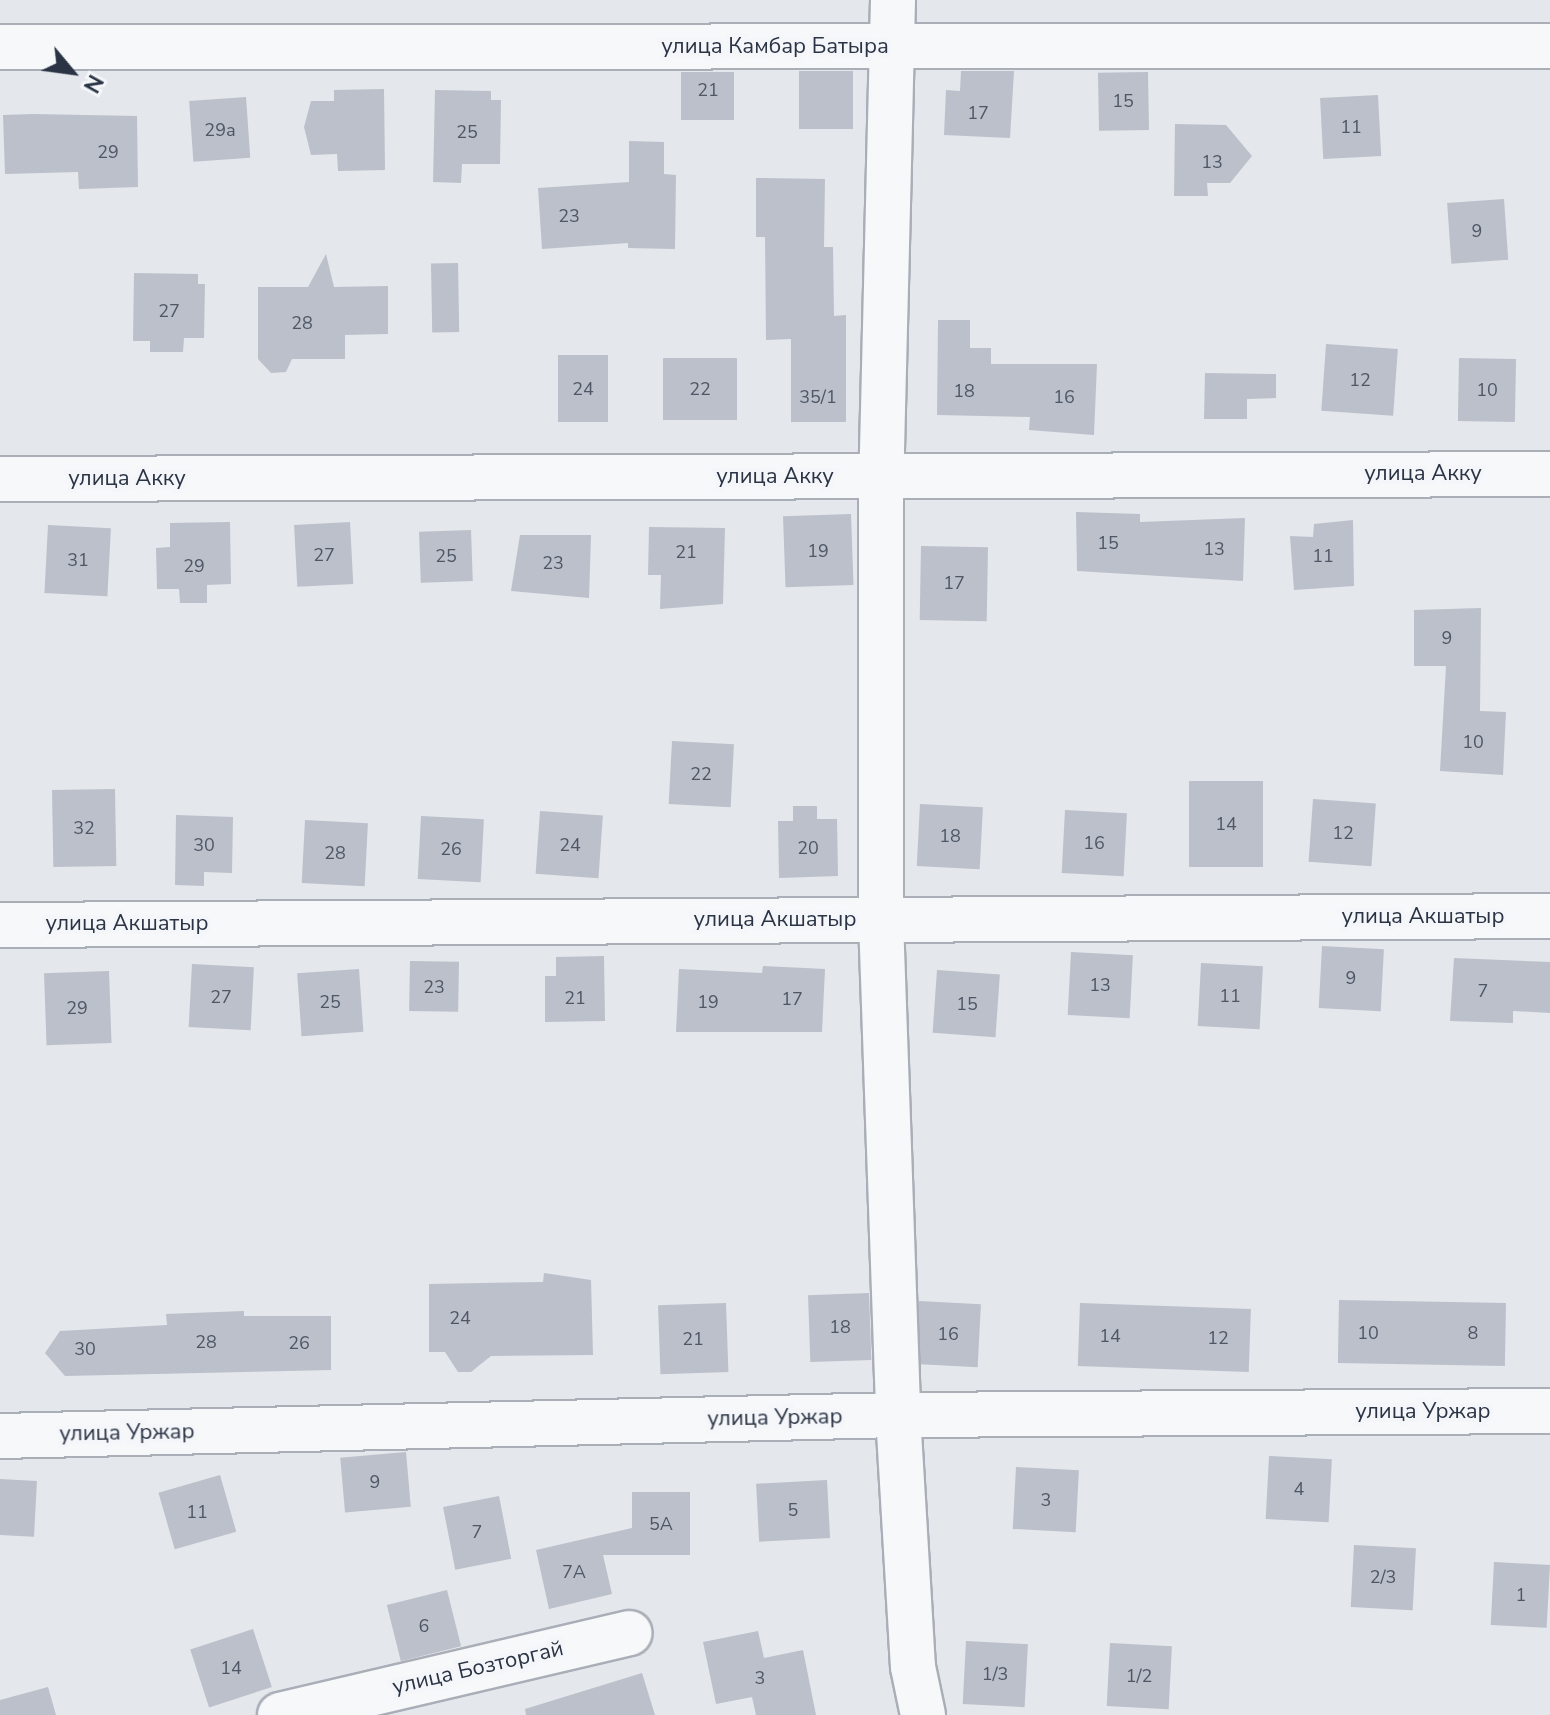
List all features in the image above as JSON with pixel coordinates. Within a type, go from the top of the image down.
[{"type":"street","points":[[893,0],[881,476],[881,920],[898,1415],[913,1667],[923,1715]]},
{"type":"street","name":"улица Камбар Батыра","points":[[0,47],[1550,46]]},
{"type":"street","name":"улица Акку","points":[[0,479],[1550,474]]},
{"type":"street","name":"улица Акшатыр","points":[[0,925],[1550,916]]},
{"type":"street","name":"улица Уржар","points":[[0,1436],[898,1415],[1550,1411]]},
{"type":"street","name":"улица Бозторгай","points":[[280,1715],[630,1633]]},
{"type":"building","points":[[799,71],[853,71],[853,129],[799,129]]},
{"type":"building","points":[[961,71],[1014,71],[1010,138],[944,135],[946,90],[960,91]]},
{"type":"building","points":[[681,72],[734,72],[734,120],[681,120]]},
{"type":"building","points":[[1148,72],[1149,130],[1099,131],[1098,73]]},
{"type":"building","points":[[384,89],[385,170],[338,171],[337,154],[311,155],[304,127],[311,101],[334,101],[334,90]]},
{"type":"building","points":[[435,90],[491,91],[491,100],[501,100],[500,164],[462,164],[461,183],[433,182]]},
{"type":"building","points":[[1378,95],[1381,156],[1323,159],[1320,98]]},
{"type":"building","points":[[246,97],[250,158],[193,162],[189,101]]},
{"type":"building","points":[[3,115],[137,116],[138,187],[79,189],[78,172],[5,174]]},
{"type":"building","points":[[1175,124],[1226,125],[1252,156],[1230,183],[1207,183],[1208,196],[1174,196]]},
{"type":"building","points":[[629,141],[664,142],[664,174],[676,175],[675,249],[628,248],[628,243],[542,249],[538,188],[629,182]]},
{"type":"building","points":[[756,178],[825,179],[824,247],[833,247],[834,316],[846,315],[846,422],[791,422],[791,339],[766,340],[765,237],[756,237]]},
{"type":"building","points":[[1504,199],[1508,260],[1451,264],[1447,203]]},
{"type":"building","points":[[326,254],[334,287],[388,286],[388,334],[345,335],[345,359],[292,359],[286,372],[271,373],[258,359],[258,287],[308,287]]},
{"type":"building","points":[[431,263],[458,263],[459,332],[432,332]]},
{"type":"building","points":[[134,273],[198,274],[198,284],[205,284],[204,338],[184,338],[183,352],[150,352],[150,341],[133,341]]},
{"type":"building","points":[[938,320],[970,320],[970,348],[991,348],[991,364],[1097,364],[1094,435],[1029,430],[1030,417],[937,415]]},
{"type":"building","points":[[1326,344],[1398,349],[1393,416],[1321,411]]},
{"type":"building","points":[[558,355],[608,355],[608,422],[558,422]]},
{"type":"building","points":[[663,358],[737,358],[737,420],[663,420]]},
{"type":"building","points":[[1459,358],[1516,359],[1515,422],[1458,421]]},
{"type":"building","points":[[1205,373],[1276,374],[1276,398],[1247,399],[1247,419],[1204,419]]},
{"type":"building","points":[[1076,512],[1140,514],[1140,522],[1245,518],[1243,581],[1077,571]]},
{"type":"building","points":[[851,514],[853,585],[786,587],[783,516]]},
{"type":"building","points":[[1353,520],[1354,586],[1294,590],[1290,536],[1313,537],[1314,524]]},
{"type":"building","points":[[230,522],[231,584],[207,585],[207,603],[180,603],[179,589],[157,589],[156,548],[170,547],[170,523]]},
{"type":"building","points":[[350,522],[353,584],[297,587],[294,525]]},
{"type":"building","points":[[48,525],[111,528],[107,596],[44,593]]},
{"type":"building","points":[[649,527],[725,528],[723,604],[660,609],[661,575],[648,575]]},
{"type":"building","points":[[471,530],[473,581],[421,583],[419,532]]},
{"type":"building","points":[[520,535],[591,535],[589,598],[511,591]]},
{"type":"building","points":[[921,546],[988,547],[987,621],[920,620]]},
{"type":"building","points":[[1481,608],[1480,711],[1506,712],[1503,775],[1440,771],[1446,666],[1414,666],[1414,610]]},
{"type":"building","points":[[672,741],[734,744],[731,807],[669,804]]},
{"type":"building","points":[[1189,781],[1263,781],[1263,867],[1189,867]]},
{"type":"building","points":[[115,789],[116,866],[53,867],[52,790]]},
{"type":"building","points":[[1313,799],[1376,803],[1371,866],[1309,862]]},
{"type":"building","points":[[920,804],[983,807],[980,869],[917,866]]},
{"type":"building","points":[[793,806],[817,806],[817,819],[837,819],[838,876],[779,878],[778,821],[793,821]]},
{"type":"building","points":[[1065,810],[1127,813],[1124,876],[1062,873]]},
{"type":"building","points":[[540,811],[603,815],[598,878],[536,874]]},
{"type":"building","points":[[176,815],[233,817],[232,873],[204,872],[204,886],[175,885]]},
{"type":"building","points":[[421,816],[484,819],[481,882],[418,879]]},
{"type":"building","points":[[305,820],[368,823],[365,886],[302,883]]},
{"type":"building","points":[[1322,946],[1384,949],[1381,1011],[1319,1008]]},
{"type":"building","points":[[1071,952],[1133,955],[1130,1018],[1068,1015]]},
{"type":"building","points":[[604,956],[605,1021],[545,1022],[545,976],[556,976],[556,957]]},
{"type":"building","points":[[1454,958],[1550,962],[1550,1013],[1513,1011],[1513,1023],[1450,1021]]},
{"type":"building","points":[[410,961],[459,962],[458,1012],[409,1011]]},
{"type":"building","points":[[1201,963],[1263,966],[1260,1029],[1198,1026]]},
{"type":"building","points":[[192,964],[254,967],[251,1030],[189,1027]]},
{"type":"building","points":[[763,966],[825,969],[822,1032],[676,1032],[679,969],[762,973]]},
{"type":"building","points":[[359,969],[363,1032],[302,1036],[297,973]]},
{"type":"building","points":[[937,970],[1000,974],[995,1037],[933,1033]]},
{"type":"building","points":[[109,971],[112,1043],[47,1045],[44,973]]},
{"type":"building","points":[[544,1273],[591,1280],[593,1355],[491,1356],[471,1372],[458,1372],[445,1352],[429,1352],[429,1284],[543,1282]]},
{"type":"building","points":[[869,1293],[871,1360],[810,1362],[808,1295]]},
{"type":"building","points":[[1339,1300],[1506,1303],[1505,1366],[1338,1363]]},
{"type":"building","points":[[919,1301],[981,1304],[978,1367],[916,1364]]},
{"type":"building","points":[[726,1303],[728,1372],[660,1374],[658,1305]]},
{"type":"building","points":[[1080,1303],[1251,1309],[1249,1372],[1078,1366]]},
{"type":"building","points":[[244,1311],[244,1316],[331,1316],[331,1370],[65,1376],[45,1353],[60,1331],[167,1325],[166,1314]]},
{"type":"building","points":[[406,1452],[411,1507],[345,1513],[340,1458]]},
{"type":"building","points":[[1269,1456],[1332,1459],[1329,1522],[1266,1519]]},
{"type":"building","points":[[1016,1467],[1079,1470],[1076,1532],[1013,1529]]},
{"type":"building","points":[[220,1475],[236,1532],[175,1549],[158,1493]]},
{"type":"building","points":[[0,1479],[37,1481],[34,1537],[0,1535]]},
{"type":"building","points":[[827,1480],[830,1538],[759,1542],[756,1484]]},
{"type":"building","points":[[632,1492],[690,1492],[690,1555],[603,1555],[612,1594],[549,1609],[536,1550],[632,1528]]},
{"type":"building","points":[[499,1496],[511,1559],[455,1570],[443,1507]]},
{"type":"building","points":[[1354,1545],[1416,1548],[1413,1610],[1351,1607]]},
{"type":"building","points":[[1494,1562],[1550,1565],[1547,1628],[1491,1625]]},
{"type":"building","points":[[447,1590],[461,1646],[401,1661],[387,1605]]},
{"type":"building","points":[[253,1629],[272,1687],[209,1707],[190,1649]]},
{"type":"building","points":[[758,1631],[764,1658],[803,1650],[816,1715],[756,1715],[752,1697],[716,1704],[703,1642]]},
{"type":"building","points":[[966,1641],[1028,1644],[1025,1707],[963,1704]]},
{"type":"building","points":[[1110,1643],[1172,1646],[1169,1709],[1107,1706]]},
{"type":"building","points":[[642,1673],[655,1715],[526,1715],[525,1709]]},
{"type":"building","points":[[48,1687],[56,1715],[0,1715],[0,1700]]}]
